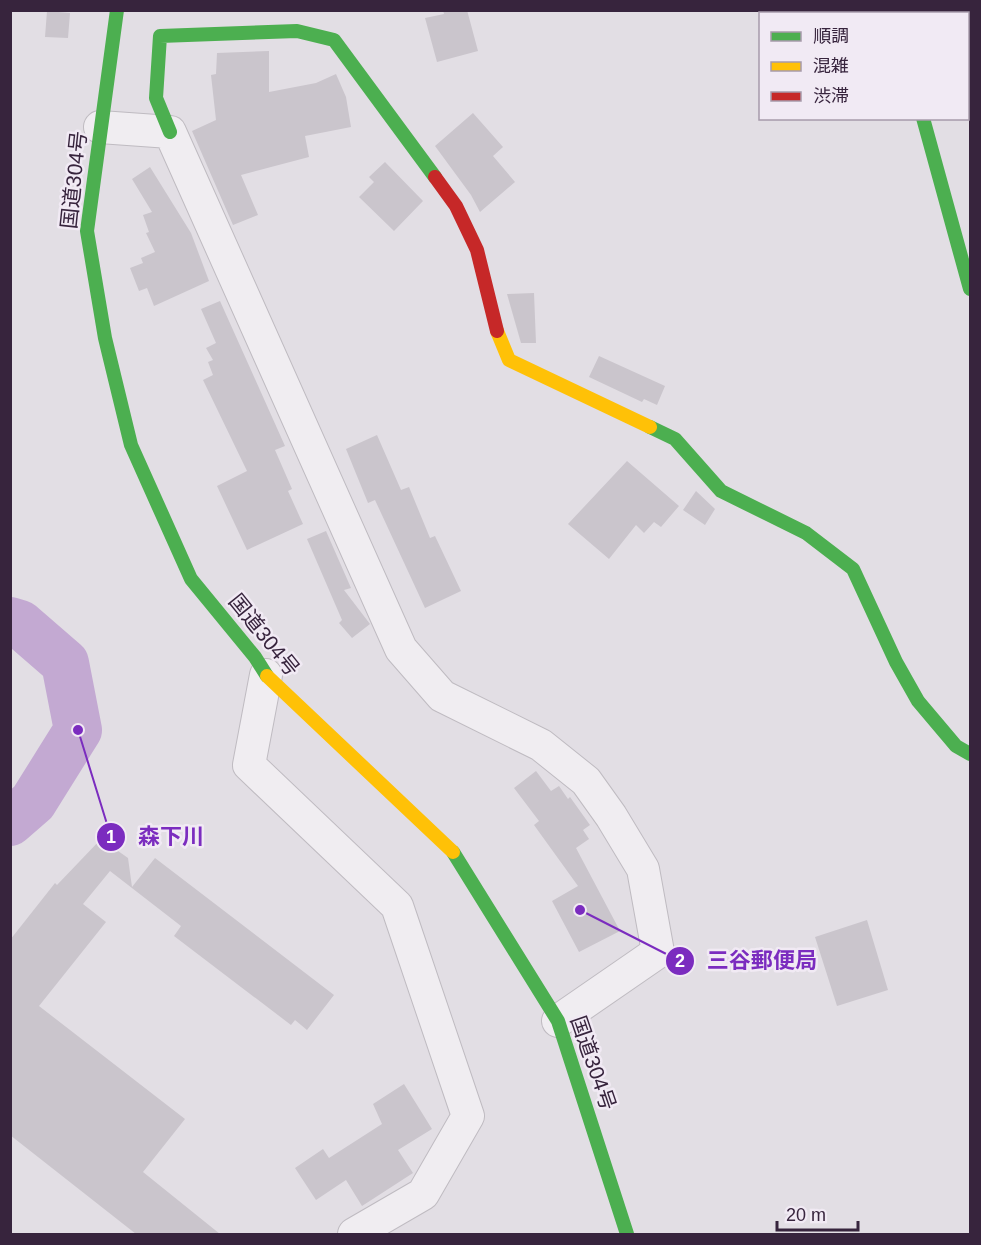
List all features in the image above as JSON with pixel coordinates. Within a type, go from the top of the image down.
[{"type":"main road","name":"国道304号","points":[[117,10],[87,231],[105,338],[130,445],[191,579],[255,657],[266,675],[455,854],[558,1021],[627,1234]]},
{"type":"main road","points":[[170,132],[156,98],[160,36],[297,31],[334,40],[456,206],[477,250],[499,341],[509,360],[675,439],[721,491],[806,533],[853,569],[896,662],[918,700],[956,746],[970,754]]},
{"type":"main road","points":[[924,120],[970,289]]},
{"type":"street","points":[[100,128],[170,132],[401,649],[442,696],[541,745],[586,781],[611,816],[643,869],[658,952],[558,1021]]},
{"type":"street","points":[[266,675],[249,765],[396,906],[468,1116],[423,1194],[354,1234]]},
{"type":"building","points":[[443,10],[467,10],[478,51],[437,62],[425,18],[444,14]]},
{"type":"building","points":[[47,11],[70,13],[68,38],[45,37]]},
{"type":"building","points":[[269,51],[269,92],[316,83],[336,74],[346,97],[351,127],[305,136],[309,157],[241,175],[258,215],[233,225],[192,131],[216,120],[211,75],[216,74],[217,53]]},
{"type":"building","points":[[473,113],[503,147],[493,156],[515,182],[480,212],[471,195],[435,146]]},
{"type":"building","points":[[385,162],[423,201],[394,231],[359,197],[374,182],[369,177]]},
{"type":"building","points":[[150,167],[191,233],[209,281],[154,306],[147,288],[139,291],[130,268],[143,263],[141,258],[155,252],[146,233],[149,232],[143,215],[152,212],[132,179]]},
{"type":"building","points":[[534,293],[536,343],[521,343],[507,294]]},
{"type":"building","points":[[220,301],[285,446],[275,450],[292,489],[288,491],[303,524],[247,550],[217,486],[247,471],[203,380],[213,375],[208,362],[213,360],[206,348],[216,343],[201,309]]},
{"type":"building","points":[[599,356],[665,386],[657,405],[644,399],[642,402],[589,377]]},
{"type":"building","points":[[377,435],[401,490],[409,487],[430,538],[435,536],[461,591],[425,608],[375,500],[368,503],[346,449]]},
{"type":"building","points":[[627,461],[679,506],[661,527],[654,522],[644,533],[636,525],[609,559],[568,524]]},
{"type":"building","points":[[696,491],[715,509],[705,525],[683,510]]},
{"type":"building","points":[[326,531],[351,588],[344,590],[370,624],[352,638],[339,623],[342,620],[307,539]]},
{"type":"building","points":[[536,771],[551,791],[559,786],[568,799],[570,797],[590,825],[583,830],[589,839],[576,848],[620,931],[579,952],[552,901],[578,886],[534,825],[539,821],[514,788]]},
{"type":"building","points":[[101,839],[128,858],[132,887],[155,858],[334,995],[307,1030],[295,1020],[291,1025],[174,936],[181,926],[110,871],[83,904],[106,922],[39,1006],[185,1119],[143,1172],[220,1234],[136,1234],[10,1135],[10,940],[55,883],[57,885]]},
{"type":"building","points":[[867,920],[888,990],[837,1006],[815,937]]},
{"type":"building","points":[[404,1084],[432,1129],[398,1150],[413,1173],[362,1206],[346,1180],[316,1200],[295,1168],[323,1149],[329,1158],[382,1124],[373,1104]]},
{"type":"waterway","points":[[10,621],[20,624],[65,663],[78,730],[33,802],[10,822]]},
{"type":"traffic: fast","points":[[117,10],[87,231],[105,338],[131,445],[191,579],[255,657],[267,676]]},
{"type":"traffic: fast","points":[[170,132],[156,98],[160,36],[297,31],[334,40],[435,177]]},
{"type":"traffic: fast","points":[[969,106],[970,111]]},
{"type":"traffic: fast","points":[[924,120],[970,289]]},
{"type":"traffic: fast","points":[[650,427],[675,439],[721,491],[806,533],[853,569],[896,662],[918,701],[956,746],[970,754]]},
{"type":"traffic: fast","points":[[453,852],[558,1021],[627,1234]]},
{"type":"traffic: slow","points":[[497,331],[509,360],[650,427]]},
{"type":"traffic: slow","points":[[267,676],[453,852]]},
{"type":"traffic: jam","points":[[435,177],[456,206],[477,250],[497,331]]},
{"type":"place","name":"森下川","points":[[78,730]]},
{"type":"place","name":"三谷郵便局","points":[[580,910]]}]
